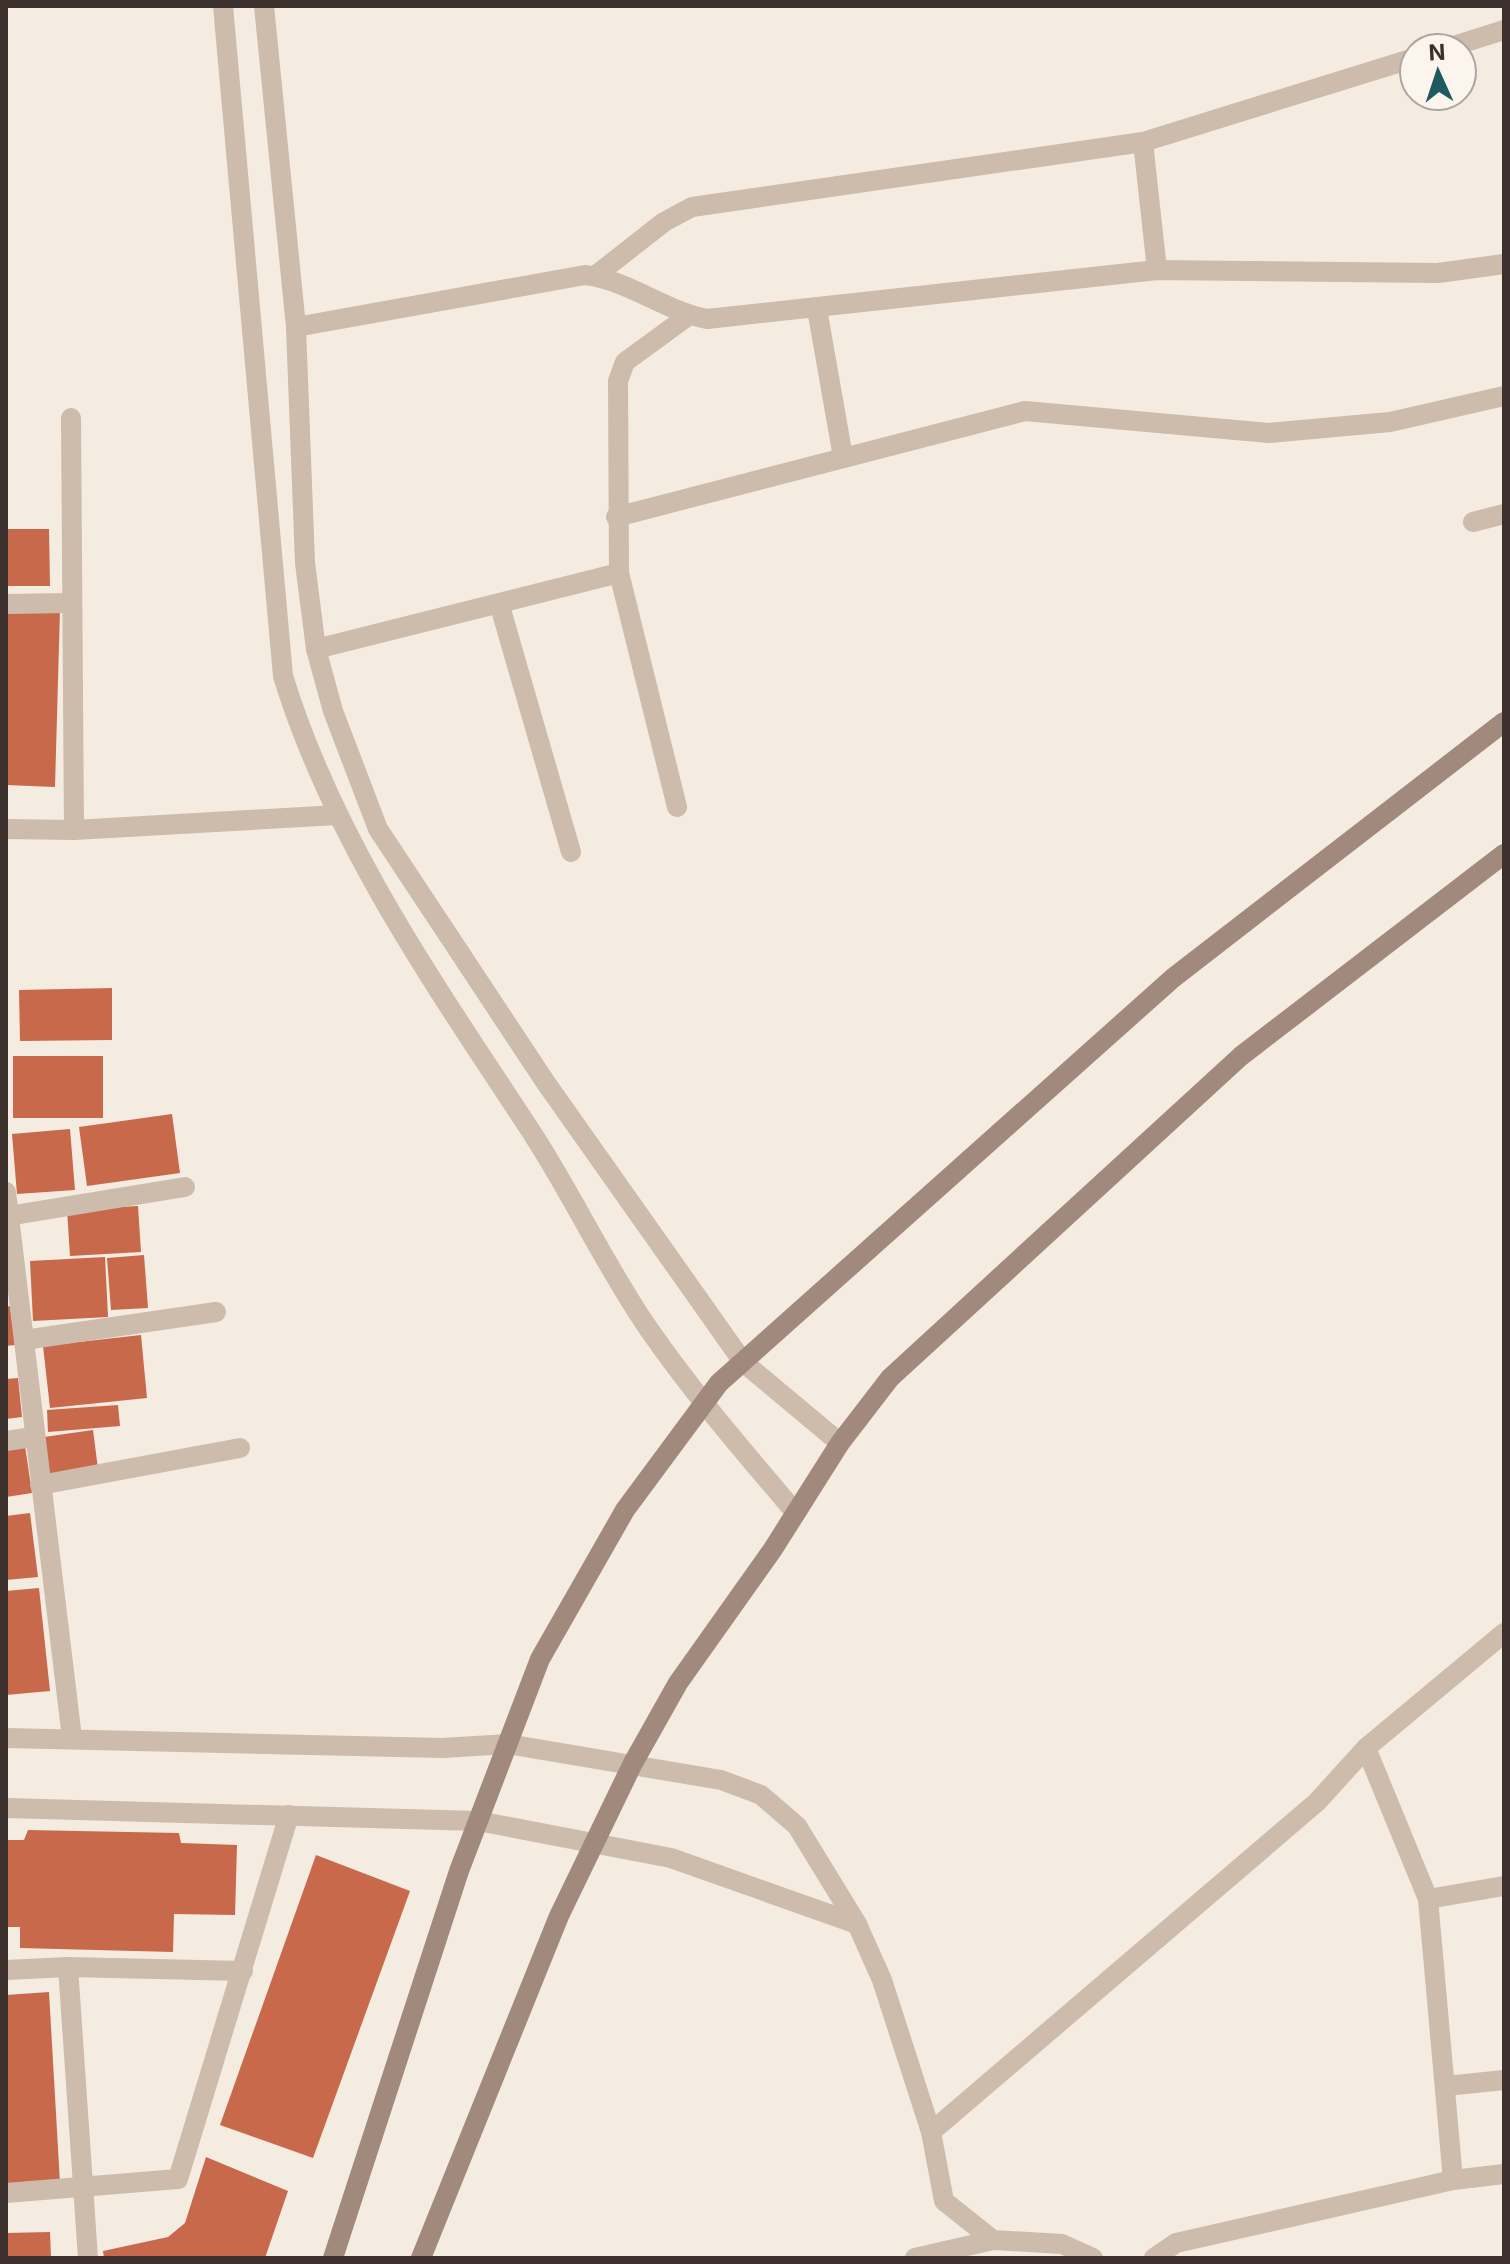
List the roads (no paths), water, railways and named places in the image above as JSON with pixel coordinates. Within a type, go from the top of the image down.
[{"type":"main road","points":[[333,2258],[478,1821],[540,1659],[625,1510],[703,1403],[719,1383],[1173,978],[1504,722]]},
{"type":"main road","points":[[421,2258],[593,1842],[633,1763],[678,1683],[840,1443],[890,1378],[1241,1056],[1504,854]]},
{"type":"street","points":[[223,6],[283,676],[337,815],[392,917],[568,1189],[646,1326],[703,1403],[795,1512]]},
{"type":"street","points":[[264,6],[296,327],[305,563],[316,649],[333,711],[378,829],[537,1070],[743,1362],[840,1443]]},
{"type":"street","points":[[1478,38],[1504,30]]},
{"type":"street","points":[[595,276],[664,222],[692,207],[1143,142],[1398,63]]},
{"type":"street","points":[[1143,142],[1157,270]]},
{"type":"street","points":[[296,327],[585,275],[595,276],[688,316],[725,319],[1157,270],[1438,273],[1504,264]]},
{"type":"street","points":[[817,309],[843,457]]},
{"type":"street","points":[[677,807],[619,573],[616,517],[620,371],[625,362],[688,316]]},
{"type":"street","points":[[616,517],[1025,411],[1269,433],[1390,422],[1504,396]]},
{"type":"street","points":[[71,418],[74,830]]},
{"type":"street","points":[[1473,522],[1504,514]]},
{"type":"street","points":[[316,649],[619,573]]},
{"type":"street","points":[[6,604],[71,603]]},
{"type":"street","points":[[499,603],[571,852]]},
{"type":"street","points":[[6,829],[74,830],[337,815]]},
{"type":"street","points":[[8,1216],[185,1187]]},
{"type":"street","points":[[6,1192],[33,1437],[72,1738]]},
{"type":"street","points":[[24,1340],[216,1312]]},
{"type":"street","points":[[6,1441],[33,1437]]},
{"type":"street","points":[[40,1485],[240,1448]]},
{"type":"street","points":[[931,2132],[1317,1802],[1366,1748],[1504,1633]]},
{"type":"street","points":[[6,1738],[443,1748],[508,1744],[721,1780],[761,1795],[797,1826],[857,1924],[882,1980],[931,2132],[944,2201],[993,2240]]},
{"type":"street","points":[[1366,1748],[1428,1899],[1453,2180]]},
{"type":"street","points":[[6,1808],[478,1821],[671,1858],[857,1924]]},
{"type":"street","points":[[6,2193],[178,2179],[289,1815]]},
{"type":"street","points":[[1428,1899],[1504,1886]]},
{"type":"street","points":[[6,1970],[68,1967],[243,1971]]},
{"type":"street","points":[[68,1967],[88,2258]]},
{"type":"street","points":[[1446,2086],[1504,2080]]},
{"type":"street","points":[[1154,2258],[1176,2243],[1453,2180],[1504,2174]]},
{"type":"street","points":[[915,2258],[993,2240],[1062,2244],[1093,2258]]}]
